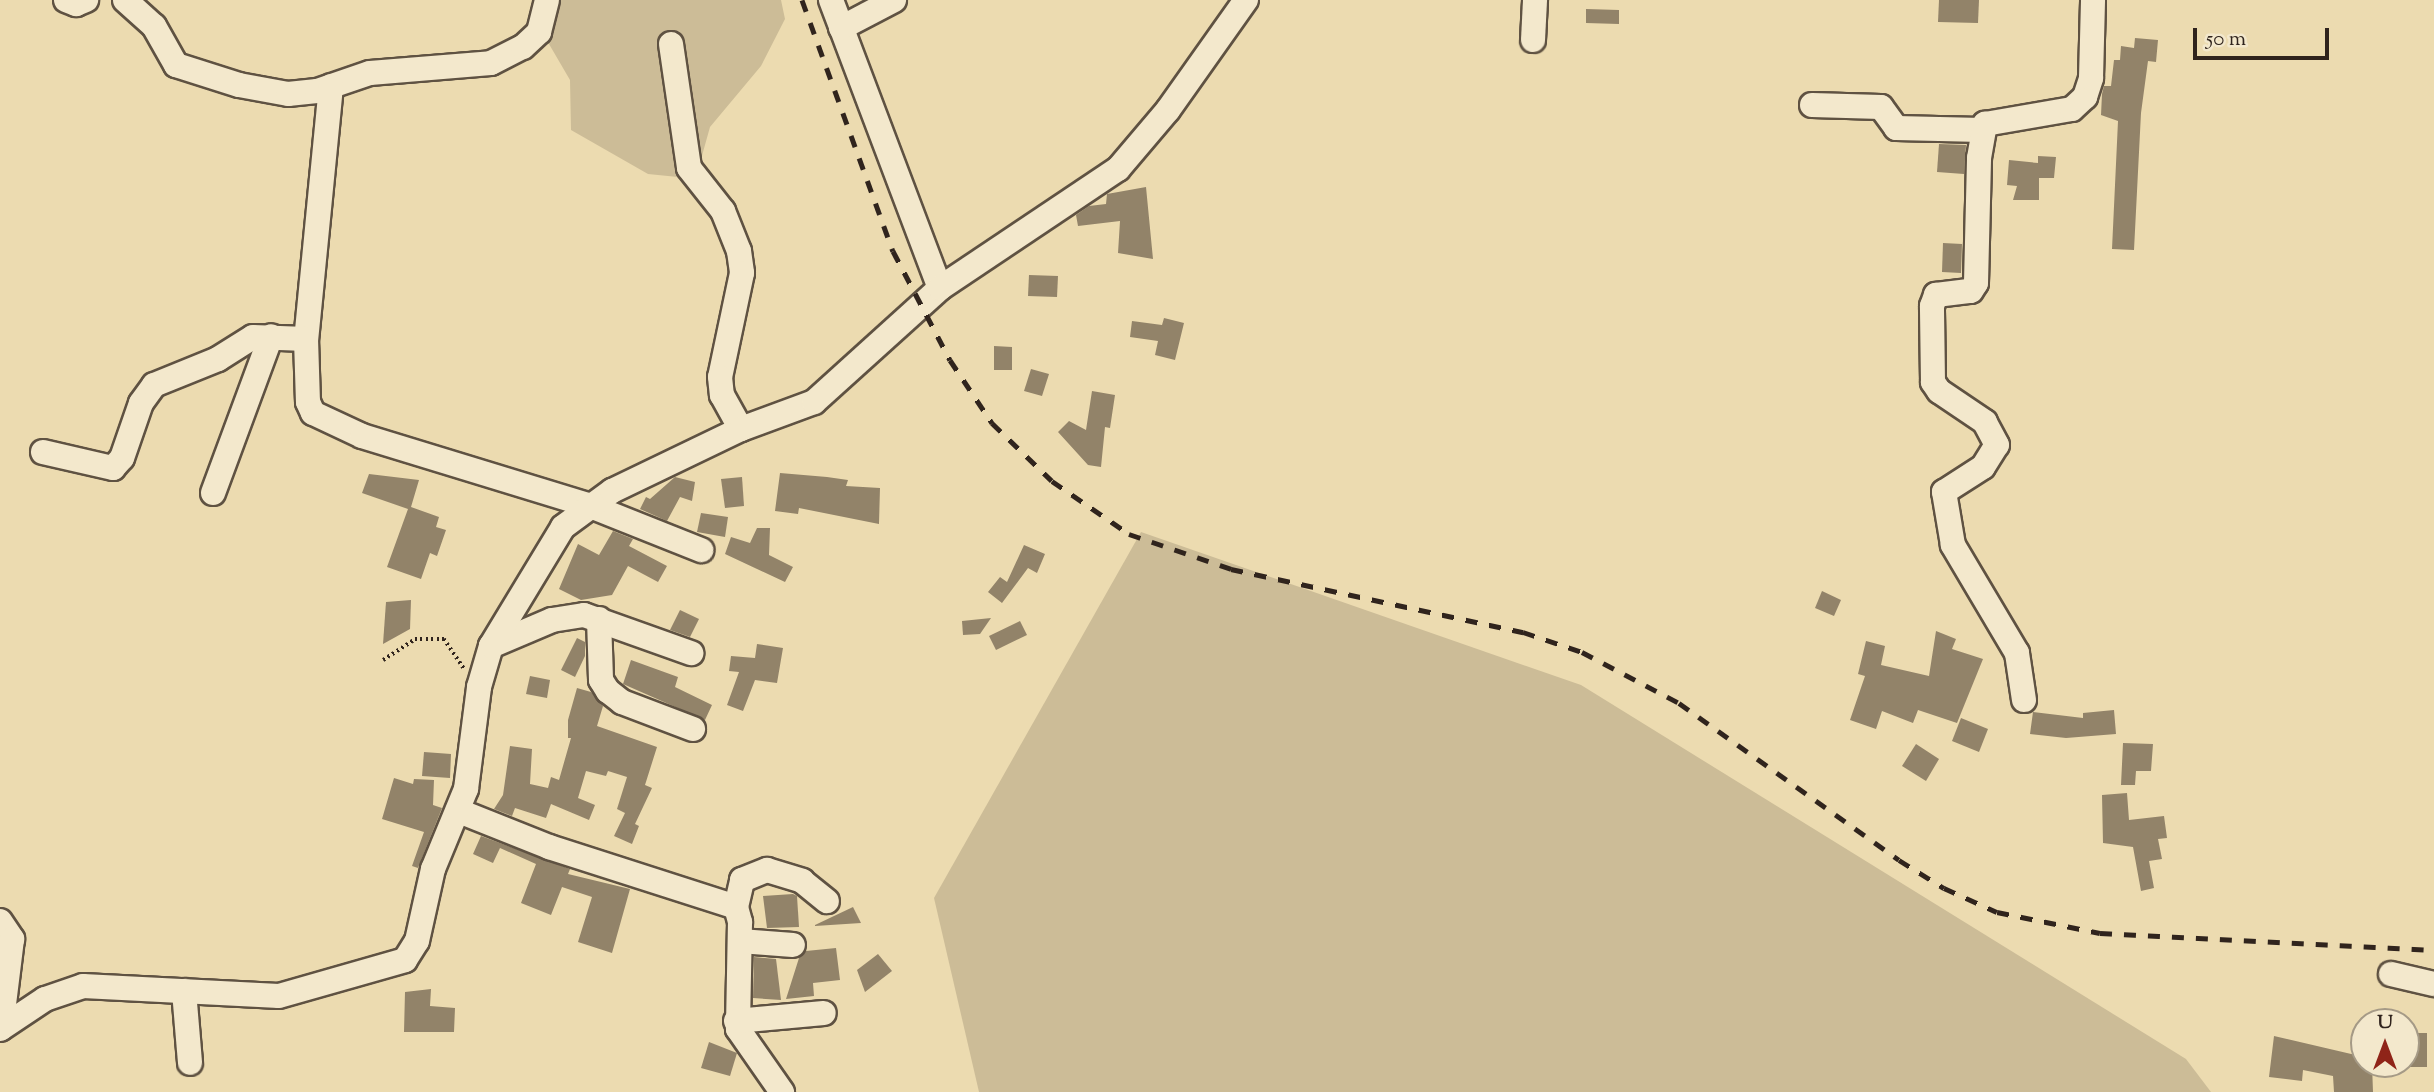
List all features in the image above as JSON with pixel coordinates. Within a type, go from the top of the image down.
[{"type":"street","points":[[66,0],[86,0]]},
{"type":"street","points":[[125,0],[154,26],[170,57],[184,69],[267,92],[301,93],[370,73],[491,64],[523,47],[539,32],[547,0]]},
{"type":"street","points":[[831,0],[940,288]]},
{"type":"street","points":[[841,28],[894,0]]},
{"type":"street","points":[[0,1028],[45,999],[83,986],[279,996],[405,960],[417,941],[433,869],[459,811],[479,687],[491,646],[563,527],[588,505],[741,429],[814,402],[940,288],[1118,169],[1167,110],[1246,0]]},
{"type":"street","points":[[1533,40],[1535,0]]},
{"type":"street","points":[[2024,701],[2017,653],[1953,545],[1943,497],[1947,487],[1990,461],[1997,441],[1972,410],[1939,391],[1931,374],[1935,296],[1969,291],[1976,283],[1982,130],[1989,122],[2012,122],[2072,109],[2085,97],[2091,78],[2093,0]]},
{"type":"street","points":[[671,44],[689,168],[723,211],[739,251],[742,273],[720,377],[722,395],[741,429]]},
{"type":"street","points":[[331,86],[306,339],[308,402],[313,413],[326,423],[588,505],[701,550]]},
{"type":"street","points":[[1812,105],[1881,107],[1896,128],[1982,130]]},
{"type":"street","points":[[43,452],[113,468],[122,458],[141,403],[154,385],[218,359],[244,340],[271,336],[306,339]]},
{"type":"street","points":[[213,493],[271,336]]},
{"type":"street","points":[[491,646],[565,617],[599,619],[691,653]]},
{"type":"street","points":[[599,619],[601,680],[608,691],[622,702],[693,729]]},
{"type":"street","points":[[459,811],[549,847],[736,907]]},
{"type":"street","points":[[782,1092],[736,1020],[740,941],[736,907],[742,880],[767,870],[802,881],[827,901]]},
{"type":"street","points":[[0,921],[12,939],[0,1028]]},
{"type":"street","points":[[740,941],[793,945]]},
{"type":"street","points":[[2391,974],[2434,984]]},
{"type":"street","points":[[184,991],[190,1063]]},
{"type":"street","points":[[736,1020],[824,1013]]},
{"type":"path","points":[[383,660],[415,639],[444,639],[450,654],[479,687]]},
{"type":"shaded area","points":[[551,0],[781,0],[785,19],[761,66],[710,127],[698,170],[688,178],[648,174],[571,130],[570,80],[542,32]]},
{"type":"shaded area","points":[[1141,532],[1581,685],[2186,1059],[2211,1092],[979,1092],[934,898]]},
{"type":"building","points":[[1939,0],[1979,0],[1978,23],[1938,22]]},
{"type":"building","points":[[1586,9],[1619,10],[1619,24],[1586,23]]},
{"type":"building","points":[[2135,38],[2158,40],[2156,62],[2148,61],[2141,113],[2134,250],[2112,249],[2118,121],[2101,115],[2102,94],[2104,86],[2111,86],[2114,60],[2120,60],[2121,46],[2134,48]]},
{"type":"building","points":[[1939,144],[1966,145],[1964,174],[1937,172]]},
{"type":"building","points":[[2038,156],[2056,157],[2054,178],[2039,178],[2039,200],[2013,200],[2017,186],[2007,185],[2009,160],[2038,163]]},
{"type":"building","points":[[1146,187],[1153,259],[1118,253],[1120,221],[1078,226],[1076,215],[1089,206],[1106,204],[1107,194]]},
{"type":"building","points":[[1943,243],[1962,244],[1961,273],[1942,272]]},
{"type":"building","points":[[1029,275],[1058,276],[1057,297],[1028,296]]},
{"type":"building","points":[[1164,318],[1184,323],[1175,360],[1155,355],[1158,341],[1130,337],[1132,321],[1162,325]]},
{"type":"building","points":[[994,346],[1012,347],[1012,370],[994,370]]},
{"type":"building","points":[[1031,369],[1049,374],[1042,396],[1024,391]]},
{"type":"building","points":[[1092,391],[1115,395],[1110,428],[1105,427],[1101,467],[1088,465],[1058,432],[1069,421],[1086,430]]},
{"type":"building","points":[[780,473],[848,480],[846,486],[880,488],[879,524],[799,508],[798,514],[775,511]]},
{"type":"building","points":[[369,474],[419,480],[411,507],[439,517],[436,527],[446,530],[437,556],[430,553],[421,579],[387,567],[408,509],[362,493]]},
{"type":"building","points":[[675,477],[695,482],[692,501],[680,497],[667,521],[640,509],[646,497],[650,499]]},
{"type":"building","points":[[742,477],[744,506],[725,508],[721,479]]},
{"type":"building","points":[[701,513],[728,517],[725,537],[697,532]]},
{"type":"building","points":[[757,528],[770,528],[769,555],[793,567],[785,582],[725,554],[731,537],[750,543]]},
{"type":"building","points":[[613,531],[633,539],[629,546],[667,566],[658,582],[628,566],[612,595],[581,600],[559,589],[578,544],[599,555]]},
{"type":"building","points":[[1024,545],[1045,554],[1037,573],[1028,568],[1002,603],[988,592],[1000,577],[1007,582]]},
{"type":"building","points":[[1822,591],[1841,600],[1834,616],[1815,608]]},
{"type":"building","points":[[411,600],[410,629],[383,644],[386,602]]},
{"type":"building","points":[[680,610],[699,619],[690,637],[670,630]]},
{"type":"building","points":[[991,618],[980,634],[963,635],[962,621]]},
{"type":"building","points":[[1020,621],[1027,635],[996,650],[989,636]]},
{"type":"building","points":[[1936,631],[1956,639],[1952,649],[1983,659],[1957,723],[1918,710],[1913,723],[1882,711],[1876,729],[1850,720],[1865,676],[1858,674],[1866,641],[1885,646],[1881,665],[1929,676]]},
{"type":"building","points":[[577,638],[585,642],[585,656],[575,677],[561,670]]},
{"type":"building","points":[[757,644],[783,648],[777,683],[755,680],[743,711],[727,705],[739,672],[729,671],[731,656],[755,658]]},
{"type":"building","points":[[631,660],[678,677],[675,687],[712,705],[705,720],[623,684]]},
{"type":"building","points":[[530,676],[550,680],[547,698],[526,694]]},
{"type":"building","points":[[577,688],[591,692],[603,706],[597,726],[657,747],[645,785],[652,788],[635,824],[639,826],[632,844],[614,836],[625,813],[617,809],[627,777],[608,771],[606,776],[586,771],[578,798],[595,805],[589,820],[551,804],[546,818],[515,808],[512,816],[494,809],[503,795],[510,746],[532,749],[530,784],[548,788],[551,777],[559,780],[571,738],[568,738],[568,720]]},
{"type":"building","points":[[2114,710],[2116,734],[2066,738],[2030,734],[2033,712],[2083,718],[2083,713]]},
{"type":"building","points":[[1961,718],[1988,729],[1979,752],[1952,741]]},
{"type":"building","points":[[2123,743],[2153,744],[2151,771],[2136,771],[2135,785],[2121,785]]},
{"type":"building","points":[[1916,744],[1939,759],[1926,781],[1902,766]]},
{"type":"building","points":[[424,752],[451,754],[450,778],[422,776]]},
{"type":"building","points":[[394,778],[413,784],[414,779],[434,780],[433,805],[442,808],[418,868],[412,866],[424,832],[382,819]]},
{"type":"building","points":[[2127,793],[2129,820],[2164,816],[2167,838],[2158,839],[2162,859],[2149,861],[2154,888],[2141,891],[2133,847],[2103,843],[2102,795]]},
{"type":"building","points":[[481,836],[570,869],[568,874],[630,889],[612,953],[578,942],[592,897],[562,887],[551,915],[521,903],[536,864],[500,848],[493,863],[473,854]]},
{"type":"building","points":[[763,896],[797,896],[799,927],[767,928]]},
{"type":"building","points":[[853,907],[861,923],[815,926],[815,925]]},
{"type":"building","points":[[836,948],[840,980],[813,983],[814,996],[786,999],[799,958],[806,951]]},
{"type":"building","points":[[878,954],[892,971],[865,992],[857,970]]},
{"type":"building","points":[[754,957],[776,959],[781,1000],[753,998]]},
{"type":"building","points":[[431,989],[430,1006],[455,1008],[454,1032],[404,1032],[405,992]]},
{"type":"building","points":[[2420,1033],[2427,1033],[2427,1067],[2420,1067]]},
{"type":"building","points":[[2274,1036],[2350,1054],[2350,1078],[2372,1078],[2373,1092],[2334,1092],[2333,1076],[2303,1070],[2302,1081],[2269,1077]]},
{"type":"building","points":[[709,1042],[737,1053],[730,1076],[701,1068]]},
{"type":"railway","points":[[802,0],[893,251],[950,360],[992,423],[1052,481],[1129,534],[1231,569],[1523,632],[1582,652],[1679,703],[1899,860],[1944,888],[1997,912],[2100,933],[2434,950]]}]
